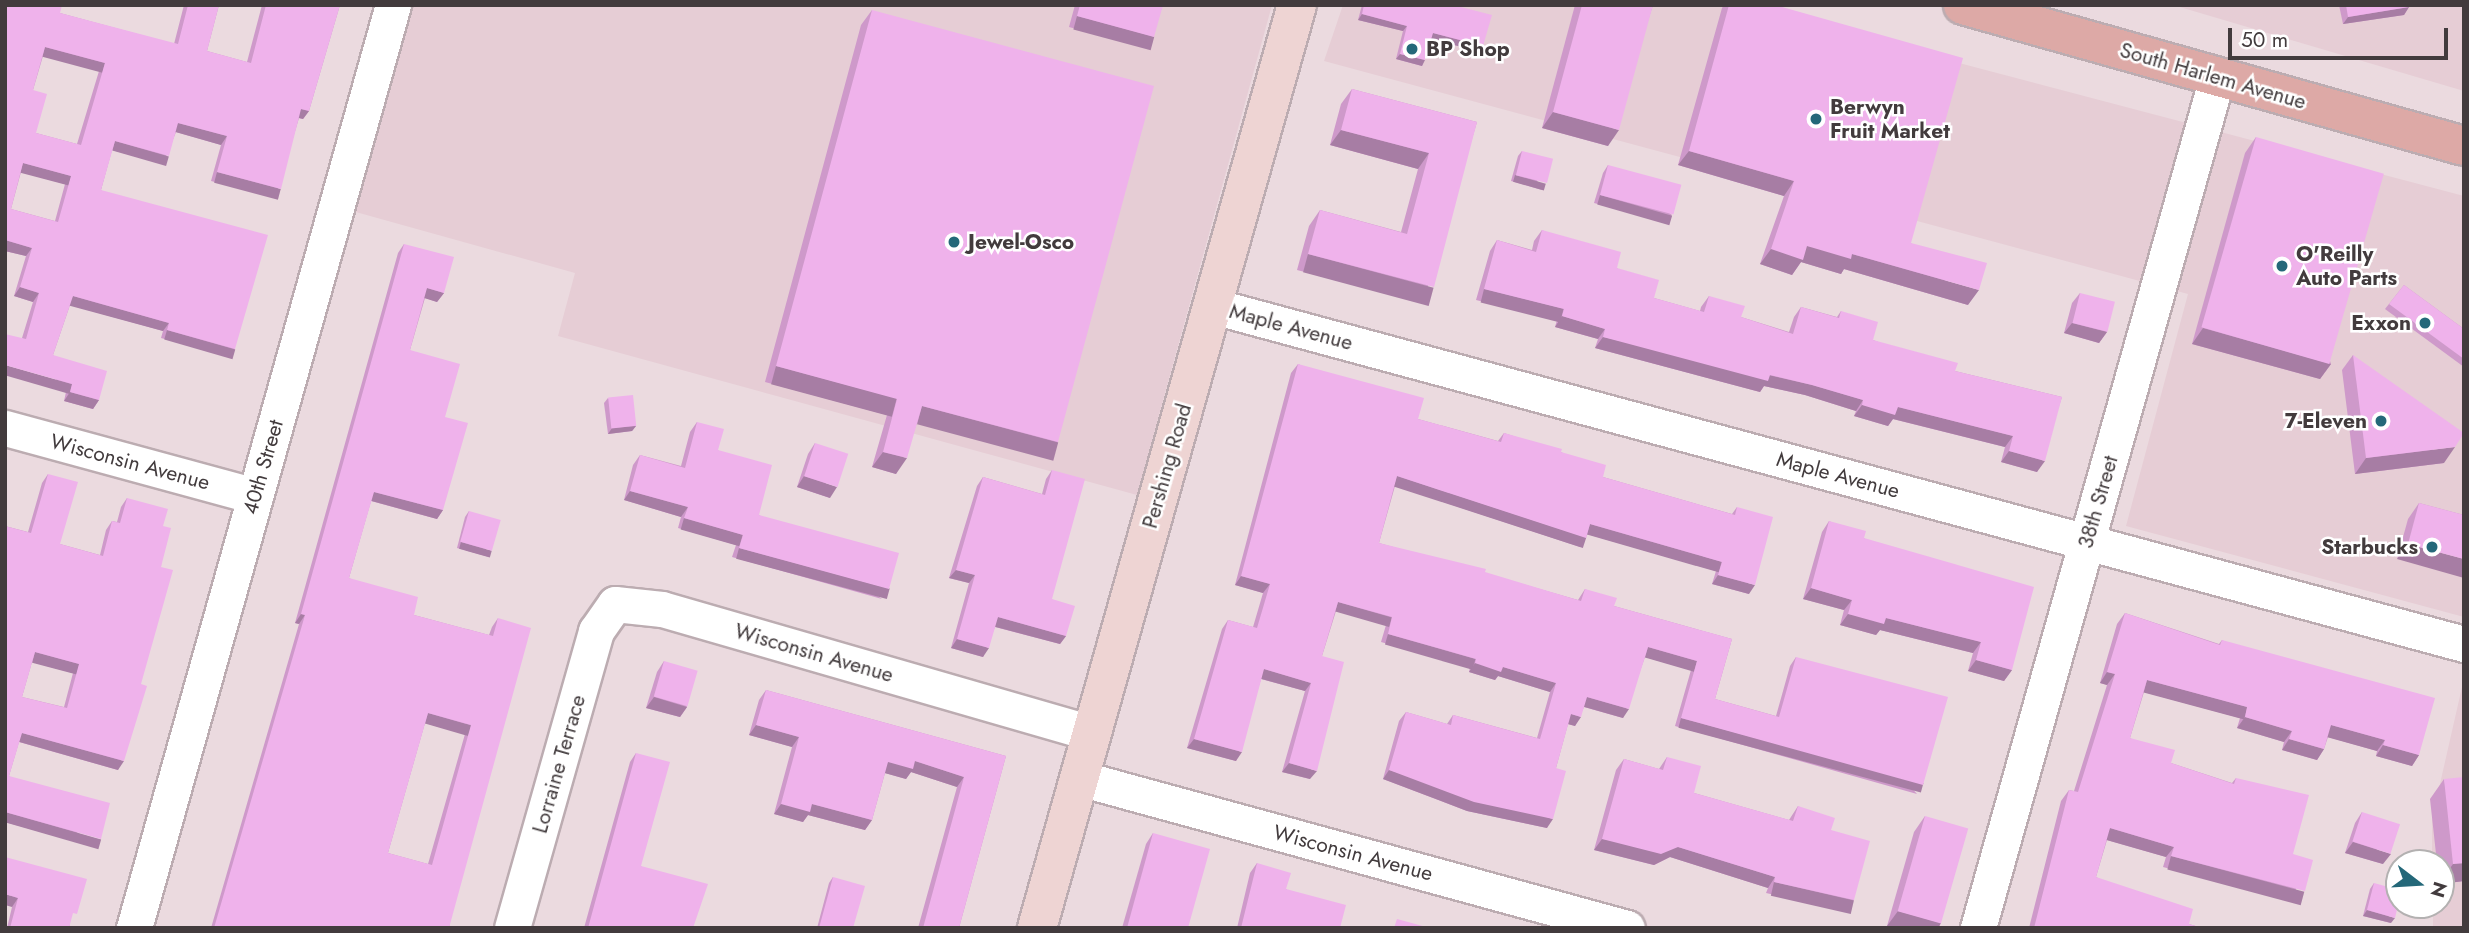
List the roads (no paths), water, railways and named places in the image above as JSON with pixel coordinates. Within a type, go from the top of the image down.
[{"type":"main road","name":"Pershing Road","points":[[1037,928],[1297,5]]},
{"type":"main road","name":"South Harlem Avenue","points":[[1963,5],[2464,146]]},
{"type":"street","name":"40th Street","points":[[134,928],[393,5]]},
{"type":"street","name":"38th Street","points":[[1978,928],[2217,77]]},
{"type":"street","name":"Maple Avenue","points":[[1213,306],[2464,644]]},
{"type":"street","name":"Wisconsin Avenue","points":[[5,428],[255,496]]},
{"type":"street","name":"Wisconsin Avenue","points":[[615,604],[662,609],[1092,733]]},
{"type":"street","name":"Lorraine Terrace","points":[[512,928],[596,631],[615,604]]},
{"type":"street","name":"Wisconsin Avenue","points":[[1079,778],[1627,928]]},
{"type":"place","name":"BP Shop","points":[[1412,49]]},
{"type":"place","name":"Berwyn Fruit Market","points":[[1816,119]]},
{"type":"place","name":"Jewel-Osco","points":[[954,242]]},
{"type":"place","name":"O'Reilly Auto Parts","points":[[2282,266]]},
{"type":"place","name":"Exxon","points":[[2425,323]]},
{"type":"place","name":"7-Eleven","points":[[2381,421]]},
{"type":"place","name":"Starbucks","points":[[2432,547]]}]
